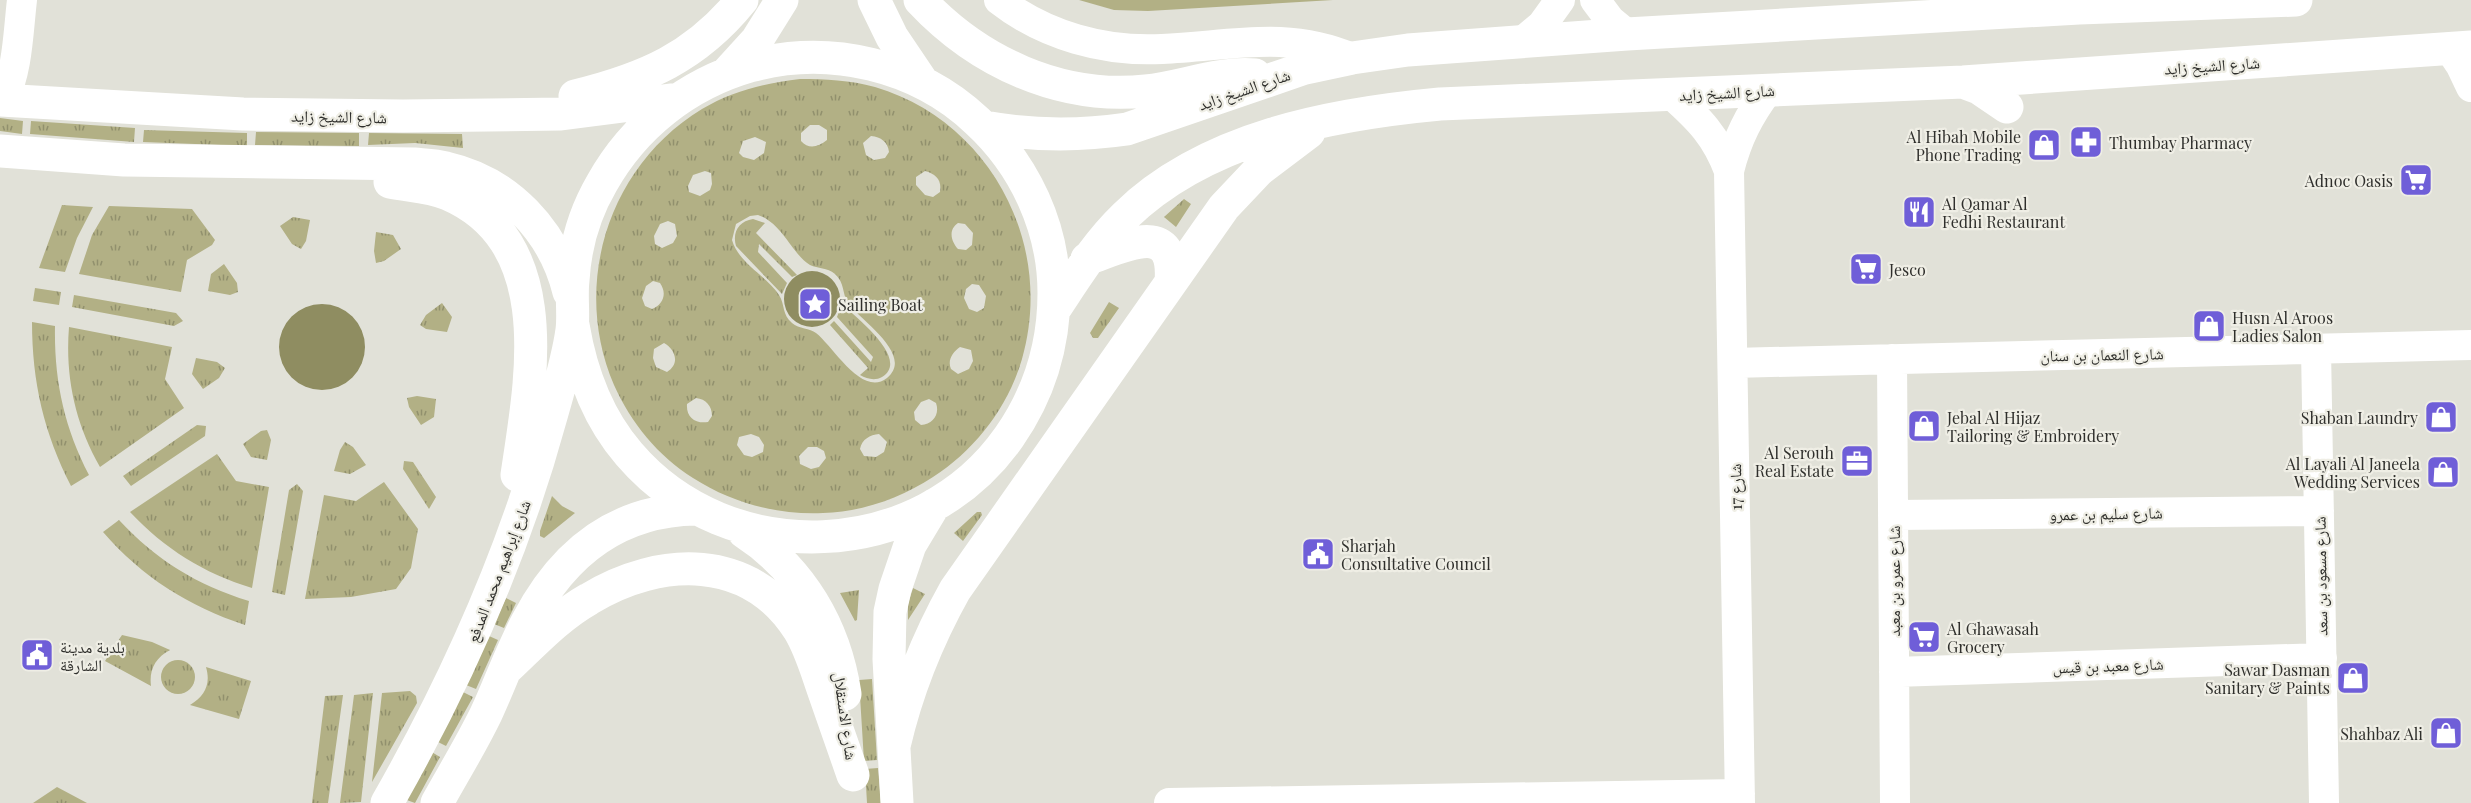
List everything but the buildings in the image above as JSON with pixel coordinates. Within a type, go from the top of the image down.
[{"type":"main road","points":[[482,115],[557,101],[643,76],[680,57],[707,37],[742,0]]},
{"type":"main road","points":[[726,74],[757,39],[782,0]]},
{"type":"main road","points":[[874,0],[892,37],[923,83]]},
{"type":"main road","points":[[920,0],[954,33],[984,54],[1009,67],[1063,85],[1117,92],[1171,87],[1226,74],[1271,78]]},
{"type":"main road","name":"شارع الشيخ زايد","points":[[984,127],[1051,135],[1127,129],[1271,78],[1352,58],[1408,50],[2079,4],[2280,1]]},
{"type":"main road","name":"شارع الشيخ زايد","points":[[1054,310],[1087,259],[1112,229],[1133,208],[1168,183],[1197,166],[1258,139],[1323,122],[1401,108],[1440,104],[1963,82],[2460,48]]},
{"type":"main road","points":[[0,151],[115,160],[414,164],[446,168],[477,178],[505,194],[536,224],[549,241],[564,270],[578,353],[586,381],[612,432],[650,476],[672,494],[696,509],[733,525],[783,537],[835,537],[886,527],[934,505],[959,489],[981,469],[1018,423],[1033,396],[1043,369],[1054,310],[1053,266],[1043,222],[1013,162],[984,127],[956,103],[923,83],[897,71],[869,63],[821,57],[782,59],[726,74],[678,99],[642,129],[626,147],[599,187],[589,208],[576,254],[572,313]]},
{"type":"main road","points":[[1963,82],[1979,88],[2007,107]]},
{"type":"main road","name":"شارع الشيخ زايد","points":[[2,100],[243,114],[482,115],[561,114],[678,99]]},
{"type":"main road","points":[[894,747],[911,681],[929,640],[956,590],[1171,282],[1240,188],[1279,154],[1323,122]]},
{"type":"main road","points":[[329,162],[367,177],[427,188],[464,202],[498,231],[521,271],[526,292],[531,354],[529,394],[515,485],[487,605]]},
{"type":"main road","points":[[1087,259],[1136,242],[1150,241],[1163,246],[1171,258],[1171,282]]},
{"type":"main road","name":"شارع إبراهيم محمد المدفع","points":[[387,803],[449,687],[487,605],[537,467],[572,313]]},
{"type":"main road","points":[[897,803],[888,635],[890,612],[898,578],[910,545],[934,505]]},
{"type":"main road","points":[[437,803],[486,715],[515,645],[541,598],[556,577],[594,539],[618,525],[643,515],[670,509],[696,509]]},
{"type":"main road","name":"شارع الاستقلال","points":[[733,525],[772,553],[790,570],[822,618],[838,660],[844,689],[854,789]]},
{"type":"main road","points":[[506,670],[568,613],[610,587],[658,571],[683,567],[722,572],[740,578],[767,595],[790,617],[800,631],[813,660],[854,789]]},
{"type":"street","points":[[2,100],[10,87],[14,69],[22,0]]},
{"type":"street","points":[[999,0],[1023,17],[1050,30],[1106,46],[1162,49],[1279,40],[1317,45],[1352,58]]},
{"type":"street","points":[[1523,41],[1542,25],[1560,0]]},
{"type":"street","points":[[1595,0],[1610,20],[1627,34]]},
{"type":"street","points":[[2460,48],[2461,66],[2471,87]]},
{"type":"street","name":"شارع 17","points":[[1740,799],[1729,171],[1741,130],[1753,109],[1769,89]]},
{"type":"street","name":"شارع 17","points":[[1672,95],[1703,123],[1715,139],[1729,171]]},
{"type":"street","name":"شارع النعمان بن سنان","points":[[1733,363],[2471,345]]},
{"type":"street","name":"شارع مسعود بن سعد","points":[[2316,348],[2324,803]]},
{"type":"street","name":"شارع عمرو بن معبد","points":[[1892,359],[1895,803]]},
{"type":"street","name":"شارع سليم بن عمرو","points":[[1893,515],[2319,511]]},
{"type":"street","name":"شارع معبد بن قيس","points":[[1894,672],[2322,658]]},
{"type":"street","points":[[1169,803],[1740,799]]},
{"type":"green space","points":[[1079,0],[1333,0],[1148,11],[1114,10]]},
{"type":"green space","points":[[828,80],[875,87],[916,104],[951,128],[981,158],[1004,193],[1020,231],[1029,273],[1030,316],[1022,359],[1008,394],[988,426],[963,454],[921,485],[867,507],[838,512],[789,512],[755,506],[708,487],[668,460],[637,425],[614,385],[602,347],[596,308],[598,269],[607,231],[622,195],[643,162],[669,133],[702,109],[737,93],[787,81]],"holes":[[[810,125],[819,125],[827,130],[827,140],[817,146],[807,146],[801,141],[801,133]],[[871,136],[883,141],[889,152],[885,158],[874,160],[866,155],[863,143]],[[755,137],[766,142],[764,153],[754,160],[743,157],[739,153],[743,141]],[[705,171],[711,173],[710,190],[700,196],[689,192],[688,186],[693,175]],[[925,171],[937,178],[940,184],[940,192],[933,197],[925,195],[916,185],[916,177]],[[758,215],[774,225],[810,265],[835,274],[848,303],[890,349],[894,359],[894,369],[887,378],[877,382],[858,376],[816,333],[792,323],[774,288],[740,256],[732,240],[736,224],[750,216]],[[668,221],[675,224],[677,236],[673,243],[662,248],[655,244],[654,236],[660,224]],[[958,223],[965,224],[973,233],[972,245],[966,250],[958,249],[952,239],[952,232]],[[653,281],[660,283],[664,294],[662,301],[652,309],[645,306],[642,298],[646,286]],[[972,284],[979,285],[986,296],[984,308],[977,312],[969,309],[964,298],[966,289]],[[664,343],[674,353],[674,365],[667,372],[656,367],[653,358],[654,349]],[[960,347],[971,350],[973,361],[969,369],[958,374],[951,369],[950,359]],[[696,398],[708,404],[712,416],[708,422],[699,422],[692,419],[688,413],[687,404]],[[929,399],[936,403],[936,415],[929,423],[921,425],[915,420],[914,412],[921,402]],[[751,434],[759,437],[764,445],[763,452],[752,457],[744,455],[737,445],[739,437]],[[879,434],[887,442],[884,452],[876,457],[864,456],[860,449],[867,438]],[[808,447],[817,447],[824,451],[826,458],[819,467],[811,469],[800,464],[799,456]]]},
{"type":"green space","points":[[0,118],[23,121],[22,134],[0,131]]},
{"type":"green space","points":[[31,121],[135,128],[134,142],[30,134]]},
{"type":"green space","points":[[144,130],[247,133],[247,146],[143,142]]},
{"type":"green space","points":[[256,132],[359,133],[359,146],[255,145]]},
{"type":"green space","points":[[369,133],[462,134],[463,148],[415,143],[368,145]]},
{"type":"green space","points":[[1184,199],[1191,204],[1176,227],[1164,217]]},
{"type":"green space","points":[[62,205],[93,207],[77,238],[65,272],[39,268]]},
{"type":"green space","points":[[109,206],[192,209],[215,240],[212,245],[187,260],[181,292],[79,274],[92,235]]},
{"type":"green space","points":[[293,217],[310,220],[306,241],[301,249],[292,244],[280,226]]},
{"type":"green space","points":[[753,219],[765,223],[756,233],[797,275],[792,277],[759,244],[758,252],[787,283],[782,294],[736,246],[735,236],[738,228],[744,222]]},
{"type":"green space","points":[[376,232],[393,235],[401,249],[384,261],[376,263],[374,251]]},
{"type":"green space","points":[[224,264],[237,283],[238,292],[230,295],[208,291],[211,274]]},
{"type":"green space","points":[[35,288],[61,292],[59,305],[33,301]]},
{"type":"green space","points":[[74,295],[176,313],[183,321],[174,326],[72,307]]},
{"type":"green space","points":[[1109,302],[1119,308],[1098,338],[1093,338],[1090,333]]},
{"type":"green space","points":[[442,303],[452,317],[447,332],[426,329],[420,325],[426,315]]},
{"type":"green space","points":[[842,304],[868,328],[886,349],[890,360],[889,369],[882,377],[871,379],[860,375],[868,368],[830,325],[834,321],[871,362],[873,357],[837,317]]},
{"type":"green space","points":[[32,322],[55,326],[56,365],[62,403],[73,439],[89,475],[71,486],[41,407],[34,365]]},
{"type":"green space","points":[[69,327],[172,347],[165,379],[184,408],[100,467],[78,417],[70,382]]},
{"type":"green space","points":[[196,358],[217,362],[225,368],[219,378],[203,389],[192,374]]},
{"type":"green space","points":[[417,396],[436,399],[434,417],[421,425],[409,407],[407,398]]},
{"type":"green space","points":[[197,425],[206,426],[205,436],[131,486],[123,476]]},
{"type":"green space","points":[[267,430],[271,440],[267,460],[251,457],[243,444],[261,431]]},
{"type":"green space","points":[[345,442],[353,447],[366,465],[350,474],[334,471],[340,450]]},
{"type":"green space","points":[[217,454],[236,481],[269,487],[252,588],[217,575],[186,558],[157,537],[130,512]]},
{"type":"green space","points":[[404,461],[413,462],[436,497],[429,509],[403,469]]},
{"type":"green space","points":[[384,482],[418,529],[411,568],[396,589],[351,597],[305,599],[324,495],[356,501]]},
{"type":"green space","points":[[297,484],[303,491],[285,595],[272,592],[289,490]]},
{"type":"green space","points":[[552,496],[562,506],[575,513],[544,538],[540,536],[540,531]]},
{"type":"green space","points":[[977,512],[981,512],[982,515],[963,541],[954,533]]},
{"type":"green space","points":[[119,520],[148,547],[178,570],[230,595],[249,601],[245,625],[185,599],[134,563],[103,532]]},
{"type":"green space","points":[[913,588],[925,594],[908,620],[908,604]]},
{"type":"green space","points":[[859,590],[857,620],[855,621],[840,593]]},
{"type":"green space","points":[[506,598],[516,603],[504,628],[494,624]]},
{"type":"green space","points":[[122,635],[152,642],[170,650],[154,665],[151,686],[105,661]]},
{"type":"green space","points":[[489,636],[498,640],[476,689],[466,685]]},
{"type":"green space","points":[[178,660],[190,665],[195,677],[190,689],[178,694],[166,689],[161,677],[166,665]]},
{"type":"green space","points":[[206,667],[251,681],[239,719],[190,705],[200,698],[206,689],[208,679]]},
{"type":"green space","points":[[872,679],[877,760],[864,761],[859,680]]},
{"type":"green space","points":[[410,691],[416,696],[417,703],[372,782],[382,693]]},
{"type":"green space","points":[[463,692],[473,697],[446,746],[436,741]]},
{"type":"green space","points":[[373,693],[361,802],[340,803],[354,695]]},
{"type":"green space","points":[[343,695],[328,803],[312,803],[325,696]]},
{"type":"green space","points":[[430,751],[440,757],[415,803],[404,799]]},
{"type":"green space","points":[[878,768],[881,803],[867,803],[865,769]]},
{"type":"green space","points":[[57,787],[87,803],[33,803]]},
{"type":"shaded area","points":[[812,271],[823,273],[832,279],[838,288],[840,299],[838,310],[832,319],[823,325],[812,327],[801,325],[792,319],[786,310],[784,299],[786,288],[792,279],[801,273]]},
{"type":"shaded area","points":[[322,304],[346,311],[358,323],[365,347],[358,371],[346,383],[322,390],[298,383],[286,371],[279,347],[286,323],[298,311]]},
{"type":"place","name":"Thumbay Pharmacy","points":[[2086,142]]},
{"type":"place","name":"Al Hibah Mobile Phone Trading","points":[[2044,145]]},
{"type":"place","name":"Adnoc Oasis","points":[[2416,180]]},
{"type":"place","name":"Al Qamar Al Fedhi Restaurant","points":[[1919,212]]},
{"type":"place","name":"Jesco","points":[[1866,269]]},
{"type":"place","name":"Sailing Boat","points":[[815,304]]},
{"type":"place","name":"Husn Al Aroos Ladies Salon","points":[[2209,326]]},
{"type":"place","name":"Shaban Laundry","points":[[2441,417]]},
{"type":"place","name":"Jebal Al Hijaz Tailoring & Embroidery","points":[[1924,426]]},
{"type":"place","name":"Al Serouh Real Estate","points":[[1857,461]]},
{"type":"place","name":"Al Layali Al Janeela Wedding Services","points":[[2443,472]]},
{"type":"place","name":"Sharjah Consultative Council","points":[[1318,554]]},
{"type":"place","name":"Al Ghawasah Grocery","points":[[1924,637]]},
{"type":"place","name":"بلدية مدينة الشارقة","points":[[37,655]]},
{"type":"place","name":"Sawar Dasman Sanitary & Paints","points":[[2353,678]]},
{"type":"place","name":"Shahbaz Ali","points":[[2446,733]]}]
